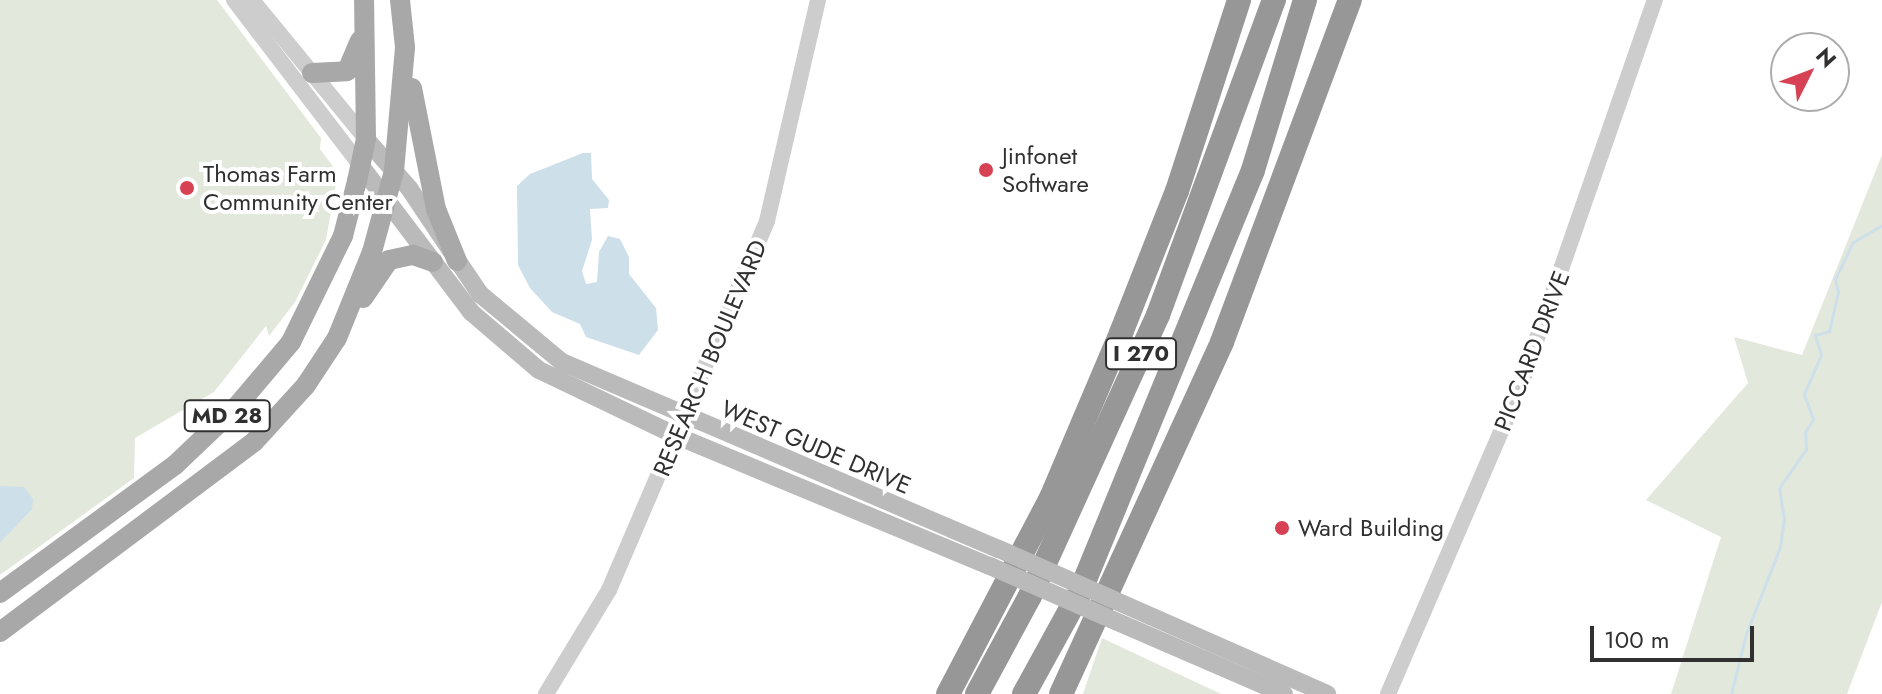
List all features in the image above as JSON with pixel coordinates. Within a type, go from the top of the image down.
[{"type":"highway","name":"I 270","points":[[948,694],[1051,498],[1121,333],[1177,191],[1239,0]]},
{"type":"highway","name":"I 270","points":[[977,694],[1030,596],[1158,315],[1274,0]]},
{"type":"highway","name":"I 270","points":[[1024,694],[1080,592],[1253,170],[1305,0]]},
{"type":"highway","name":"I 270","points":[[1061,694],[1222,342],[1350,0]]},
{"type":"main road","name":"MD 28","points":[[0,593],[175,465],[237,406],[291,342],[343,236],[366,139],[364,0]]},
{"type":"main road","name":"MD 28","points":[[0,632],[244,451],[279,418],[337,338],[372,252],[394,171],[405,47],[400,0]]},
{"type":"main road","points":[[312,73],[335,75],[353,66],[365,26]]},
{"type":"main road","points":[[405,47],[426,166],[457,261]]},
{"type":"main road","name":"WEST GUDE DRIVE","points":[[366,139],[394,171],[480,294],[536,344],[562,362],[1110,608],[1327,694]]},
{"type":"main road","name":"WEST GUDE DRIVE","points":[[360,165],[471,312],[539,370],[677,436],[994,557]]},
{"type":"main road","points":[[337,338],[389,260],[401,255],[433,262]]},
{"type":"main road","name":"WEST GUDE DRIVE","points":[[1110,608],[1284,694]]},
{"type":"street","points":[[234,0],[360,165]]},
{"type":"street","points":[[252,0],[366,139]]},
{"type":"street","name":"RESEARCH BOULEVARD","points":[[546,694],[594,620],[677,436],[767,221],[818,0]]},
{"type":"street","name":"PICCARD DRIVE","points":[[1388,694],[1519,390],[1655,0]]},
{"type":"shaded area","points":[[0,0],[217,0],[321,138],[320,149],[338,173],[326,240],[295,302],[269,336],[266,326],[214,392],[135,438],[134,478],[0,575]]},
{"type":"shaded area","points":[[1882,155],[1882,602],[1847,694],[1671,694],[1721,537],[1646,500],[1748,383],[1734,337],[1802,355]]},
{"type":"shaded area","points":[[1102,638],[1221,694],[1083,694]]},
{"type":"water","points":[[583,153],[591,153],[592,179],[609,200],[608,208],[590,209],[592,240],[582,271],[586,284],[597,282],[599,252],[608,236],[620,239],[629,257],[629,274],[656,308],[658,330],[639,355],[586,337],[580,324],[552,312],[530,288],[518,265],[517,186],[530,174]]},
{"type":"water","points":[[0,486],[24,487],[33,499],[32,509],[0,543]]},
{"type":"waterway","points":[[1731,694],[1746,634],[1780,547],[1784,519],[1779,488],[1806,449],[1805,432],[1813,419],[1804,394],[1821,355],[1815,335],[1829,331],[1838,292],[1835,279],[1853,242],[1882,225]]},
{"type":"place","name":"Jinfonet Software","points":[[986,170]]},
{"type":"place","name":"Thomas Farm Community Center","points":[[187,188]]},
{"type":"place","name":"Ward Building","points":[[1282,528]]}]
